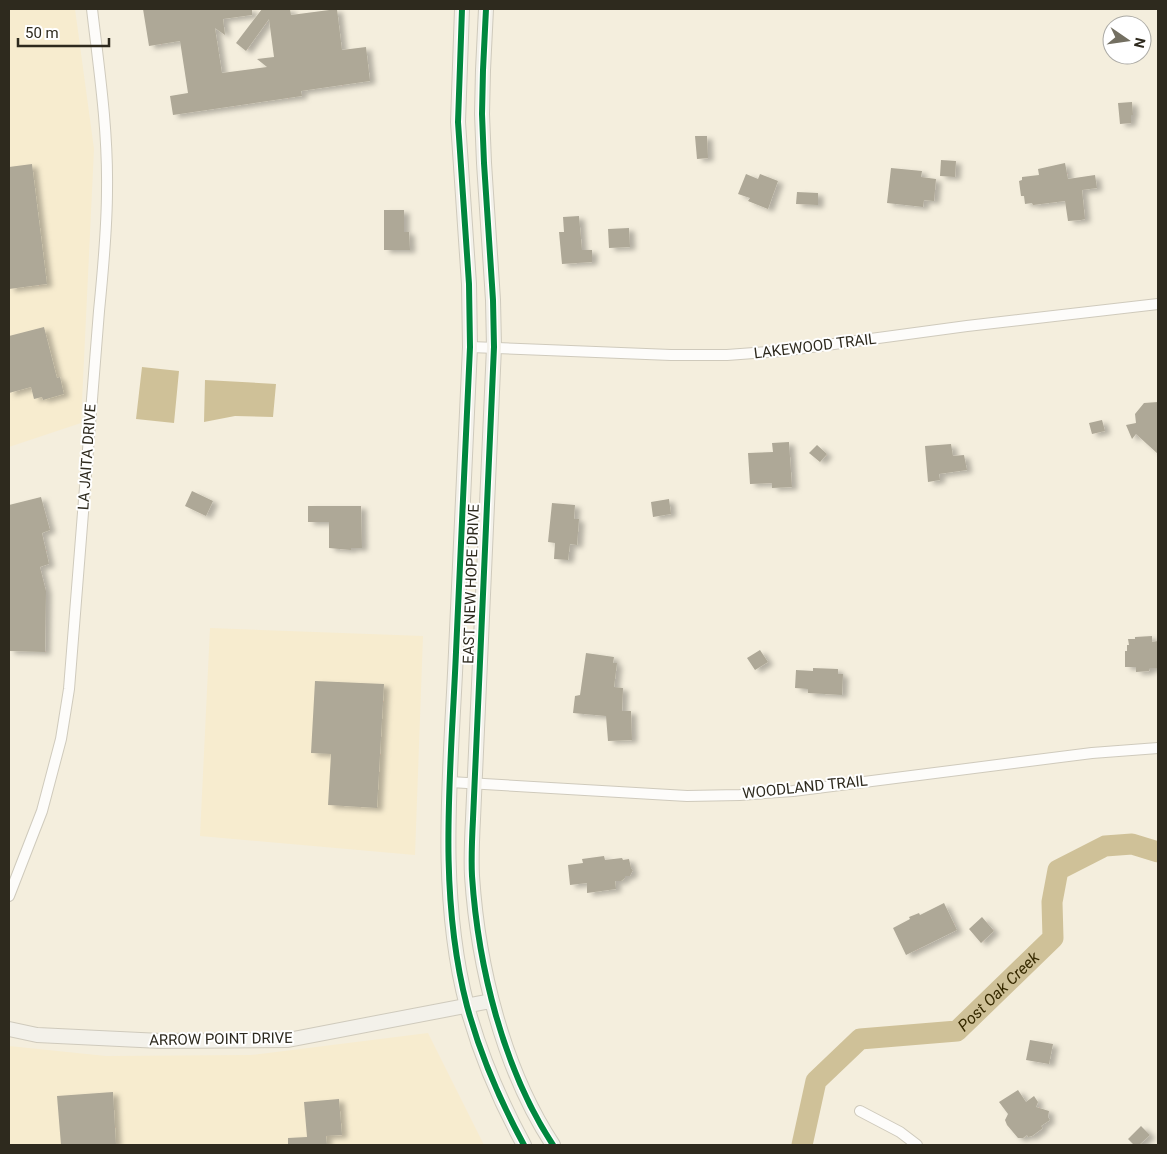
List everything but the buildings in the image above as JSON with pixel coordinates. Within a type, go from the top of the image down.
[{"type":"street","name":"LA JAITA DRIVE","points":[[9,896],[42,811],[61,739],[69,689],[104,264],[108,190],[104,112],[92,9]]},
{"type":"street","name":"EAST NEW HOPE DRIVE","points":[[462,9],[458,122],[469,284],[470,347],[450,782],[449,871],[456,952],[467,1005],[502,1105],[524,1145]]},
{"type":"street","name":"EAST NEW HOPE DRIVE","points":[[486,9],[482,70],[482,114],[494,347],[474,783],[472,874],[484,966],[491,1001],[517,1075],[545,1133],[553,1145]]},
{"type":"street","name":"LAKEWOOD TRAIL","points":[[470,347],[671,355],[727,355],[782,351],[967,326],[1158,304]]},
{"type":"street","name":"WOODLAND TRAIL","points":[[450,782],[687,796],[740,795],[793,791],[1092,753],[1158,748]]},
{"type":"street","name":"ARROW POINT DRIVE","points":[[9,1029],[37,1035],[161,1041],[288,1040],[491,1001]]},
{"type":"street","points":[[860,1111],[900,1132],[917,1145]]},
{"type":"shaded area","points":[[9,9],[75,9],[94,149],[81,423],[9,447]]},
{"type":"shaded area","points":[[142,367],[179,371],[174,423],[136,419]]},
{"type":"shaded area","points":[[205,380],[276,384],[273,417],[235,416],[204,422]]},
{"type":"shaded area","points":[[210,628],[423,636],[415,855],[200,836]]},
{"type":"shaded area","points":[[428,1033],[484,1145],[9,1145],[9,1046],[106,1056],[251,1055]]},
{"type":"waterway","name":"Post Oak Creek","points":[[802,1145],[816,1081],[860,1039],[957,1031],[1053,938],[1052,902],[1058,870],[1105,846],[1132,844],[1158,852]]},
{"type":"cycle path","points":[[462,9],[458,122],[469,284],[470,347],[449,785],[449,874],[452,919],[458,963],[467,1006],[491,1077],[524,1145]]},
{"type":"cycle path","points":[[486,9],[482,114],[494,347],[472,876],[480,945],[496,1016],[520,1084],[535,1115],[553,1145]]}]
